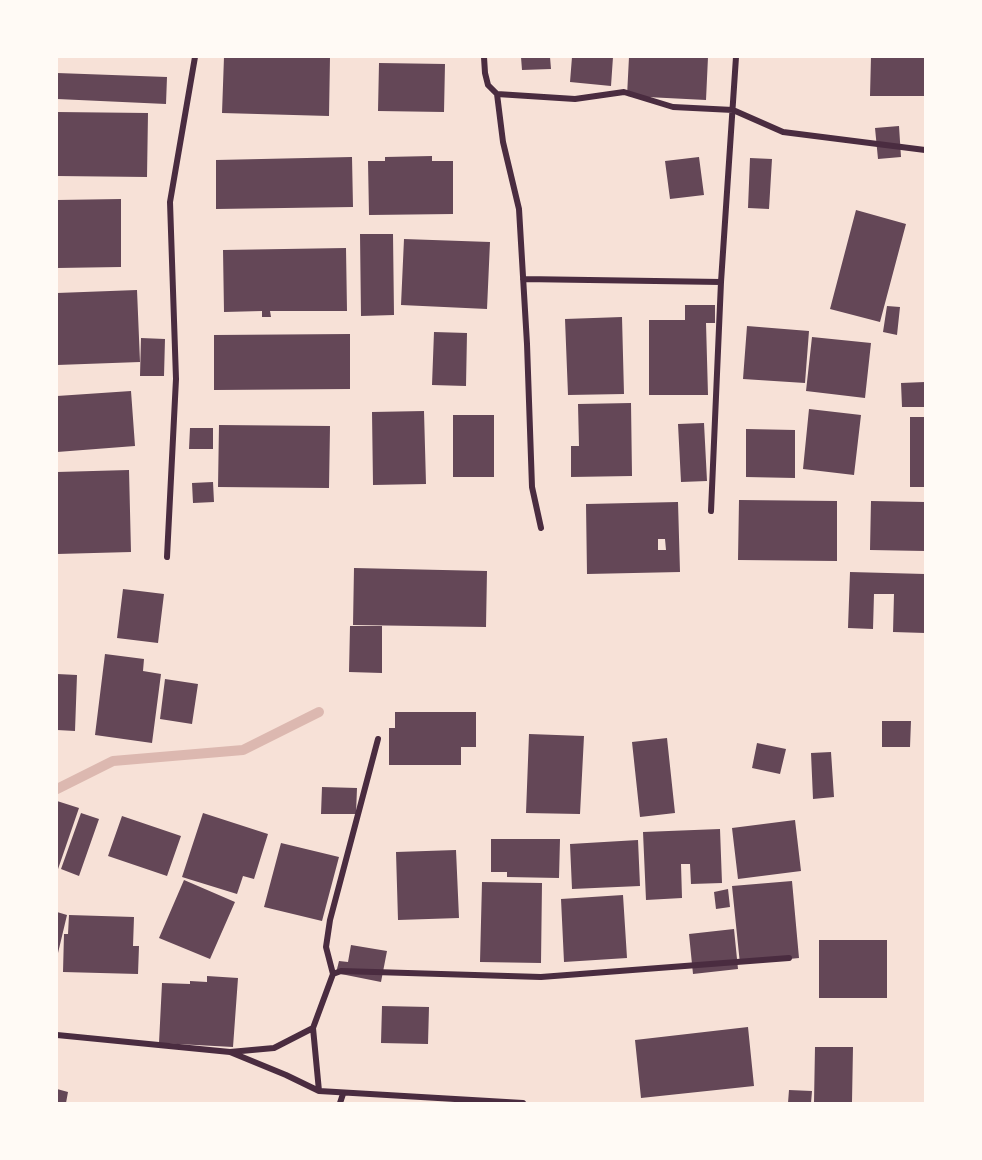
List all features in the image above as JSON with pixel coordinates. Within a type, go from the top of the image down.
[{"type":"street","points":[[167,557],[176,379],[170,202],[195,57]]},
{"type":"street","points":[[484,57],[484,73],[488,85],[497,94],[503,142],[519,209],[532,487],[541,528]]},
{"type":"street","points":[[711,511],[721,282],[736,57]]},
{"type":"street","points":[[497,94],[575,99],[624,92],[673,107],[733,110],[783,132],[925,150]]},
{"type":"street","points":[[523,279],[721,282]]},
{"type":"street","points":[[319,1091],[313,1028],[333,974],[327,947],[330,920],[378,739]]},
{"type":"street","points":[[333,974],[341,970],[541,977],[789,958]]},
{"type":"street","points":[[57,1035],[230,1052],[274,1048],[313,1028]]},
{"type":"street","points":[[230,1052],[319,1091],[523,1103]]},
{"type":"street","points":[[340,1103],[343,1094]]},
{"type":"building","points":[[224,57],[330,57],[329,116],[222,113]]},
{"type":"building","points":[[521,57],[550,57],[551,69],[522,70]]},
{"type":"building","points":[[572,57],[613,57],[611,86],[570,82]]},
{"type":"building","points":[[629,57],[708,57],[706,100],[627,96]]},
{"type":"building","points":[[871,57],[925,57],[925,96],[870,96]]},
{"type":"building","points":[[379,63],[445,64],[444,112],[378,111]]},
{"type":"building","points":[[57,73],[167,77],[166,104],[57,99]]},
{"type":"building","points":[[57,112],[148,113],[147,177],[57,176]]},
{"type":"building","points":[[899,126],[901,157],[878,159],[875,128]]},
{"type":"building","points":[[432,156],[432,161],[453,161],[453,214],[369,215],[368,161],[385,161],[385,157]]},
{"type":"building","points":[[352,157],[353,207],[216,209],[216,160]]},
{"type":"building","points":[[699,157],[704,195],[670,199],[665,161]]},
{"type":"building","points":[[750,158],[772,159],[769,209],[748,208]]},
{"type":"building","points":[[121,199],[121,267],[57,268],[57,200]]},
{"type":"building","points":[[856,210],[906,224],[880,322],[830,309]]},
{"type":"building","points":[[360,234],[393,234],[394,315],[361,316]]},
{"type":"building","points":[[404,239],[490,242],[487,309],[401,305]]},
{"type":"building","points":[[346,248],[347,311],[270,311],[271,317],[262,317],[262,311],[224,312],[223,250]]},
{"type":"building","points":[[137,290],[140,362],[57,365],[57,293]]},
{"type":"building","points":[[685,305],[715,305],[715,323],[706,323],[708,395],[649,395],[649,320],[685,320]]},
{"type":"building","points":[[887,306],[900,307],[897,335],[883,332]]},
{"type":"building","points":[[622,317],[624,394],[568,395],[565,319]]},
{"type":"building","points":[[747,326],[809,331],[805,383],[743,379]]},
{"type":"building","points":[[434,332],[467,333],[466,386],[432,385]]},
{"type":"building","points":[[350,334],[350,389],[214,390],[214,335]]},
{"type":"building","points":[[812,337],[871,343],[865,398],[806,391]]},
{"type":"building","points":[[141,338],[165,339],[164,376],[140,376]]},
{"type":"building","points":[[925,382],[925,407],[902,407],[901,383]]},
{"type":"building","points":[[131,391],[135,446],[57,452],[57,396]]},
{"type":"building","points":[[631,403],[632,476],[571,477],[571,446],[579,446],[578,404]]},
{"type":"building","points":[[809,409],[861,415],[854,475],[803,469]]},
{"type":"building","points":[[424,411],[426,484],[373,485],[372,412]]},
{"type":"building","points":[[453,415],[494,415],[494,477],[453,477]]},
{"type":"building","points":[[910,417],[925,417],[925,487],[910,487]]},
{"type":"building","points":[[704,423],[707,481],[681,482],[678,424]]},
{"type":"building","points":[[219,425],[330,426],[329,488],[218,487]]},
{"type":"building","points":[[190,428],[213,428],[213,449],[189,449]]},
{"type":"building","points":[[746,429],[795,430],[795,478],[746,477]]},
{"type":"building","points":[[129,470],[131,552],[57,554],[57,472]]},
{"type":"building","points":[[213,482],[214,502],[193,503],[192,483]]},
{"type":"building","points":[[739,500],[837,501],[837,561],[738,560]]},
{"type":"building","points":[[871,501],[925,502],[925,551],[870,550]]},
{"type":"building","points":[[678,502],[680,572],[587,574],[586,504]],"holes":[[[658,539],[665,539],[666,550],[658,550]]]},
{"type":"building","points":[[354,568],[487,571],[486,627],[353,625]]},
{"type":"building","points":[[850,572],[925,574],[925,633],[893,632],[894,594],[874,594],[873,629],[848,628]]},
{"type":"building","points":[[123,589],[164,594],[158,643],[117,638]]},
{"type":"building","points":[[350,626],[382,626],[382,673],[349,672]]},
{"type":"building","points":[[105,654],[144,659],[143,671],[161,674],[152,743],[95,735]]},
{"type":"building","points":[[57,674],[77,675],[75,731],[57,730]]},
{"type":"building","points":[[165,679],[198,684],[192,724],[160,719]]},
{"type":"building","points":[[395,712],[476,712],[476,747],[461,747],[461,765],[389,765],[389,728],[395,728]]},
{"type":"building","points":[[882,721],[911,721],[910,747],[882,747]]},
{"type":"building","points":[[529,734],[584,736],[580,814],[526,813]]},
{"type":"building","points":[[667,738],[675,813],[640,817],[632,742]]},
{"type":"building","points":[[757,743],[786,749],[780,774],[752,768]]},
{"type":"building","points":[[831,752],[834,797],[813,799],[811,753]]},
{"type":"building","points":[[322,787],[357,788],[356,814],[321,814]]},
{"type":"building","points":[[57,801],[79,808],[57,872]]},
{"type":"building","points":[[81,813],[99,819],[79,876],[61,869]]},
{"type":"building","points":[[203,813],[268,834],[254,879],[243,876],[237,894],[182,877]]},
{"type":"building","points":[[122,816],[181,836],[167,876],[108,856]]},
{"type":"building","points":[[795,820],[801,871],[738,879],[732,828]]},
{"type":"building","points":[[720,829],[722,883],[691,884],[690,864],[681,864],[682,898],[646,900],[643,832]]},
{"type":"building","points":[[491,839],[560,839],[559,878],[507,877],[507,872],[491,872]]},
{"type":"building","points":[[638,840],[640,886],[572,889],[570,844]]},
{"type":"building","points":[[281,843],[339,857],[322,921],[264,907]]},
{"type":"building","points":[[456,850],[459,918],[398,920],[396,852]]},
{"type":"building","points":[[184,880],[235,902],[210,959],[159,938]]},
{"type":"building","points":[[792,881],[799,958],[740,964],[732,886]]},
{"type":"building","points":[[482,882],[542,883],[541,963],[480,962]]},
{"type":"building","points":[[728,889],[730,907],[716,909],[714,892]]},
{"type":"building","points":[[623,895],[627,958],[564,962],[561,899]]},
{"type":"building","points":[[57,912],[67,915],[58,953],[57,952]]},
{"type":"building","points":[[69,915],[134,917],[133,946],[139,946],[138,974],[63,972],[64,934],[68,934]]},
{"type":"building","points":[[734,929],[738,969],[693,974],[689,934]]},
{"type":"building","points":[[819,940],[887,940],[887,998],[819,998]]},
{"type":"building","points":[[351,945],[387,951],[381,982],[336,973],[339,961],[348,962]]},
{"type":"building","points":[[207,976],[238,978],[233,1047],[159,1043],[162,983],[207,982]]},
{"type":"building","points":[[382,1006],[429,1007],[428,1044],[381,1043]]},
{"type":"building","points":[[748,1027],[754,1086],[641,1098],[635,1040]]},
{"type":"building","points":[[815,1047],[853,1047],[852,1102],[814,1102]]},
{"type":"building","points":[[57,1089],[68,1092],[66,1103],[57,1103]]},
{"type":"building","points":[[789,1090],[812,1091],[811,1103],[788,1103]]},
{"type":"waterway","points":[[57,789],[113,761],[243,750],[319,712]]}]
